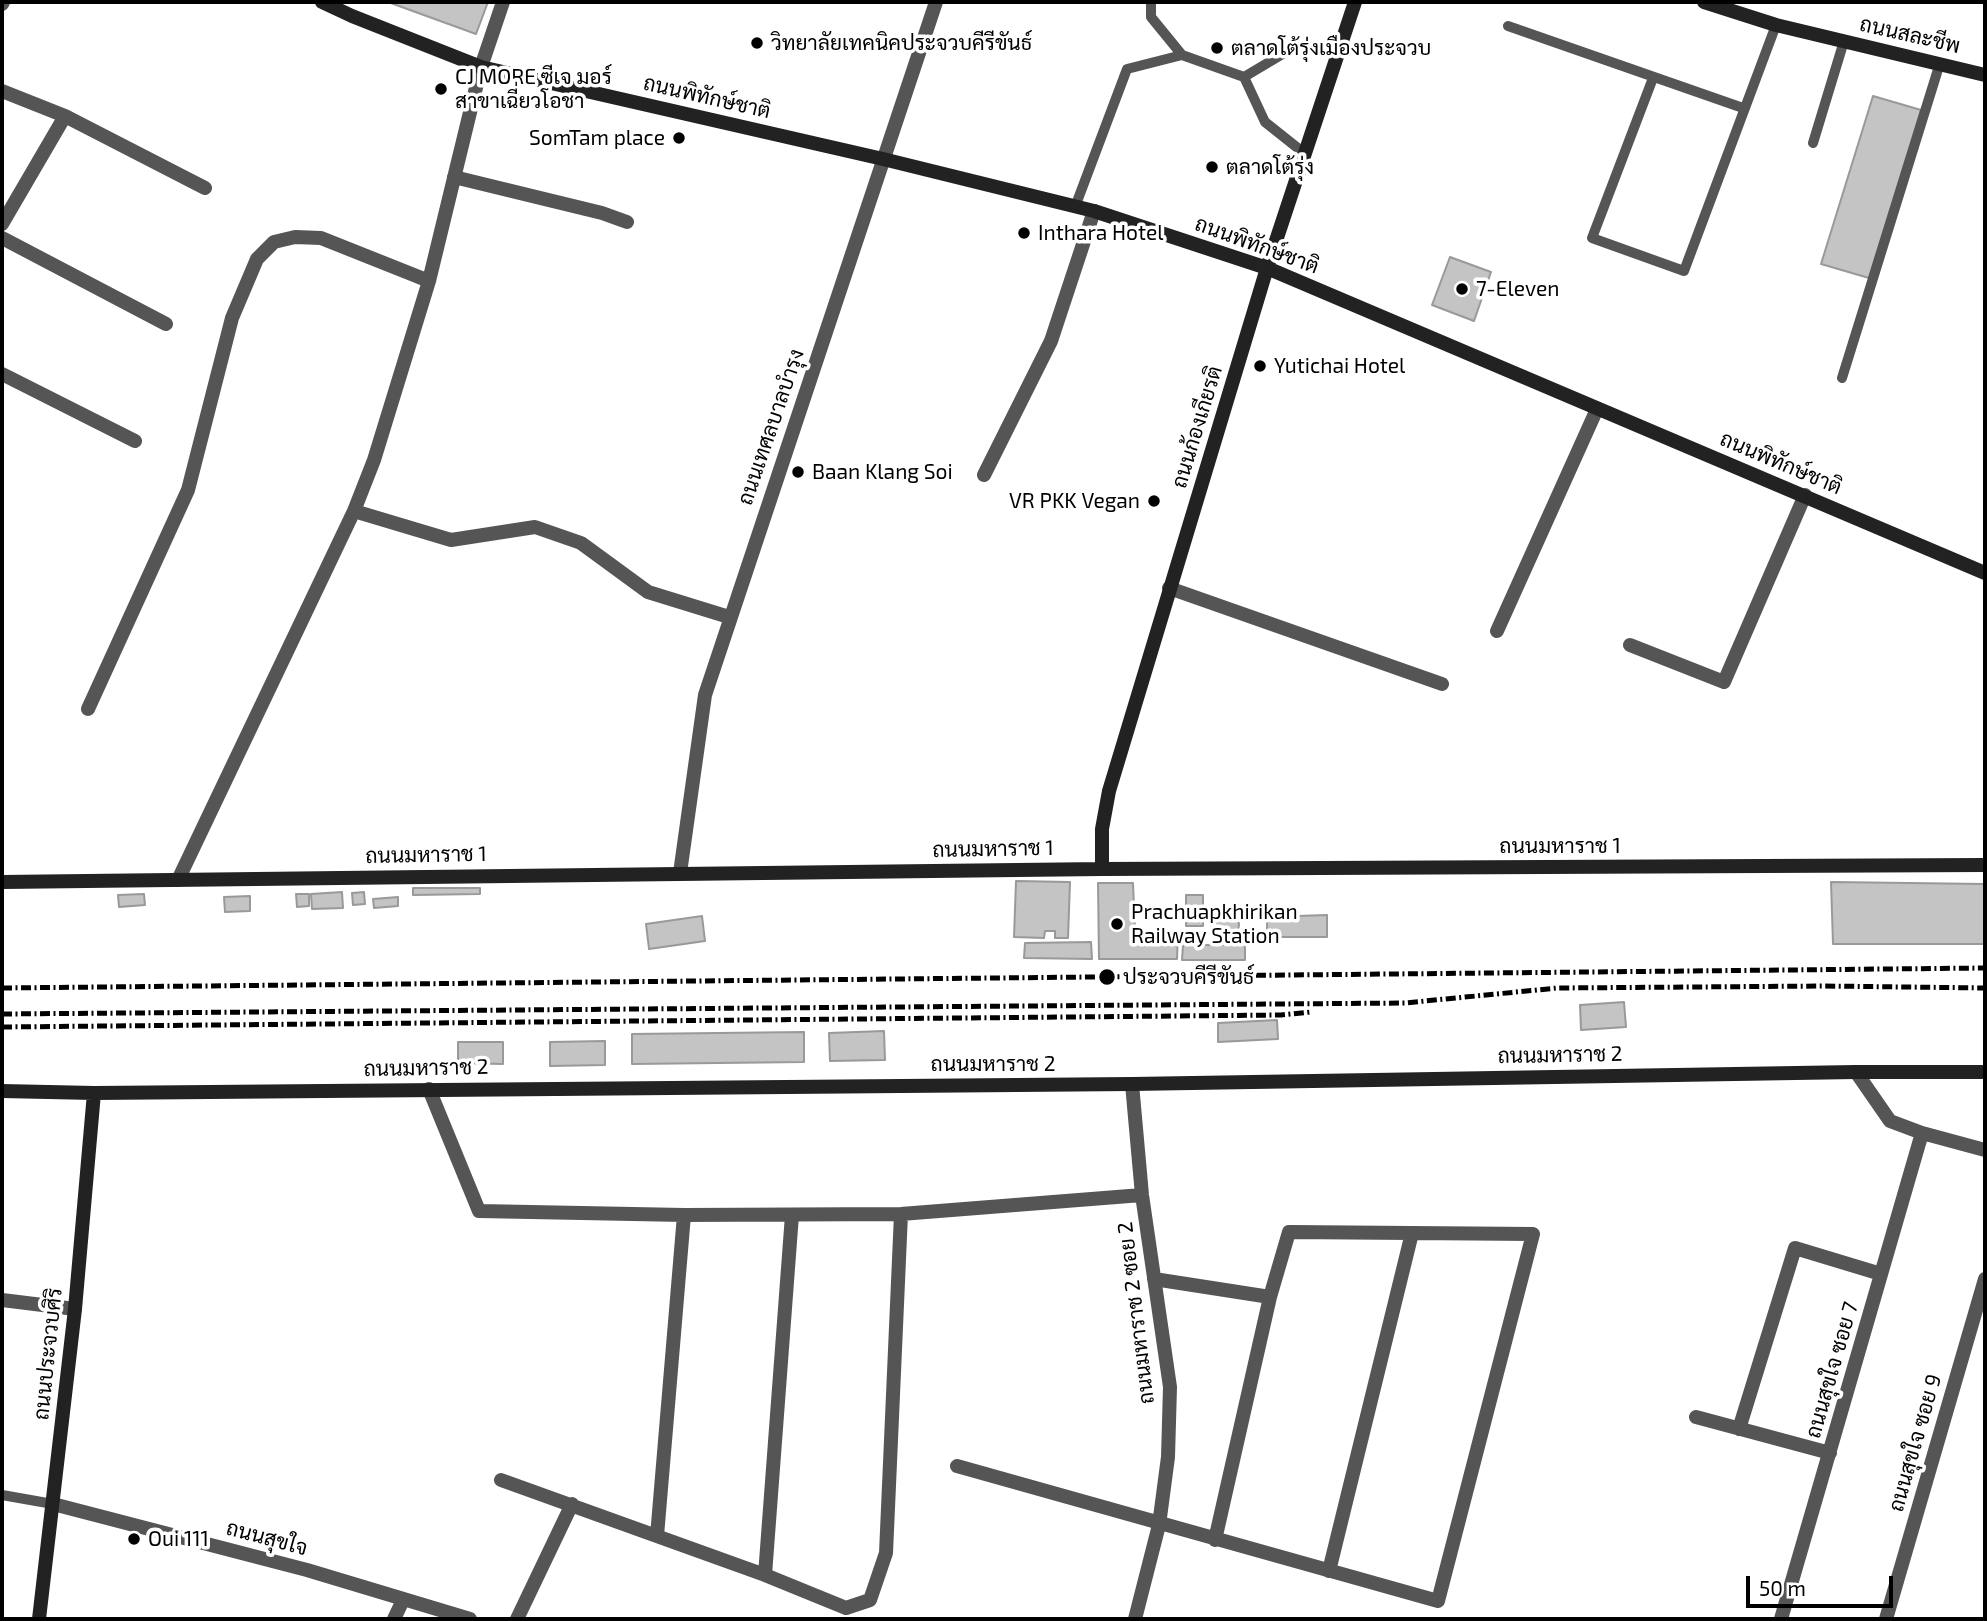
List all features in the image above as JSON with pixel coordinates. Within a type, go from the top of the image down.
[{"type":"street","name":"ถนนพิทักษ์ชาติ","points":[[323,2],[481,67],[883,159],[1094,211],[1267,268],[1985,573]]},
{"type":"street","points":[[178,880],[354,511],[374,460],[429,281],[481,67],[503,2]]},
{"type":"street","name":"ถนนเทศลบาลบำรุง","points":[[680,873],[705,695],[936,2]]},
{"type":"street","name":"ถนนก้องเกียรติ","points":[[1102,869],[1102,829],[1108,791],[1267,268],[1355,2]]},
{"type":"street","name":"ถนนสละชีพ","points":[[1704,2],[1776,25],[1985,75]]},
{"type":"street","points":[[2,91],[65,116],[205,188]]},
{"type":"street","points":[[2,224],[65,116]]},
{"type":"street","points":[[454,177],[602,213],[627,222]]},
{"type":"street","points":[[984,475],[1051,341],[1094,211]]},
{"type":"street","points":[[88,709],[188,490],[232,318],[257,259],[274,242],[295,237],[321,238],[429,281]]},
{"type":"street","points":[[2,238],[166,324]]},
{"type":"street","points":[[2,374],[135,440]]},
{"type":"street","points":[[1497,631],[1597,409]]},
{"type":"street","points":[[1630,645],[1724,682],[1805,495]]},
{"type":"street","points":[[354,511],[451,540],[535,527],[581,543],[648,592],[729,617]]},
{"type":"street","points":[[1169,588],[1442,684]]},
{"type":"street","name":"ถนนมหาราช 1","points":[[2,882],[1102,869],[1985,865]]},
{"type":"street","points":[[1856,1072],[1890,1121],[1922,1133],[1985,1150]]},
{"type":"street","name":"ถนนมหาราช 2","points":[[2,1091],[94,1093],[1132,1084],[1985,1072]]},
{"type":"street","name":"ถนนมหาราช 2 ซอย 2","points":[[1132,1084],[1142,1195],[1170,1387],[1168,1457],[1160,1525],[1135,1619]]},
{"type":"street","points":[[429,1088],[479,1211],[792,1216],[901,1214],[1142,1195]]},
{"type":"street","name":"ถนนประจวบศิริ","points":[[40,1619],[75,1308],[94,1093]]},
{"type":"street","name":"ถนนสุขใจ ซอย 7","points":[[1781,1619],[1922,1133]]},
{"type":"street","points":[[501,1480],[765,1575],[846,1608],[870,1600],[886,1553],[901,1214]]},
{"type":"street","points":[[657,1536],[684,1215]]},
{"type":"street","points":[[765,1575],[792,1216]]},
{"type":"street","points":[[957,1466],[1160,1525],[1438,1601],[1533,1234],[1289,1232],[1270,1297],[1215,1540]]},
{"type":"street","points":[[1329,1571],[1412,1233]]},
{"type":"street","points":[[1740,1429],[1795,1248],[1881,1274]]},
{"type":"street","points":[[1154,1279],[1270,1297]]},
{"type":"street","name":"ถนนสุขใจ ซอย 9","points":[[1886,1619],[1985,1279]]},
{"type":"street","points":[[2,1300],[75,1308]]},
{"type":"street","points":[[1696,1418],[1830,1453]]},
{"type":"street","name":"ถนนสุขใจ","points":[[53,1504],[307,1570],[470,1619]]},
{"type":"street","points":[[517,1619],[572,1504]]},
{"type":"street","points":[[394,1619],[403,1600]]},
{"type":"lane","points":[[1151,2],[1151,17],[1182,55],[1244,77],[1265,122],[1304,153]]},
{"type":"lane","points":[[1653,78],[1592,238],[1684,271],[1776,25]]},
{"type":"lane","points":[[1508,26],[1743,108]]},
{"type":"lane","points":[[1813,143],[1844,41]]},
{"type":"lane","points":[[1244,77],[1286,52],[1341,44]]},
{"type":"lane","points":[[1075,207],[1127,69],[1182,55]]},
{"type":"lane","points":[[1842,378],[1940,63]]},
{"type":"lane","points":[[2,1496],[53,1504]]},
{"type":"building","points":[[388,2],[488,2],[476,34]]},
{"type":"building","points":[[1873,96],[1921,110],[1869,278],[1821,264]]},
{"type":"building","name":"7-Eleven","points":[[1450,257],[1491,272],[1474,321],[1432,305]]},
{"type":"building","points":[[1016,881],[1070,882],[1068,938],[1055,938],[1055,931],[1045,931],[1044,938],[1014,937]]},
{"type":"building","points":[[1831,882],[1985,884],[1985,944],[1833,944]]},
{"type":"building","name":"Prachuapkhirikan Railway Station","points":[[1098,883],[1133,883],[1135,930],[1178,931],[1177,959],[1099,959]]},
{"type":"building","points":[[413,888],[480,888],[480,894],[413,895]]},
{"type":"building","points":[[342,892],[343,908],[312,909],[311,894]]},
{"type":"building","points":[[364,892],[365,904],[353,905],[352,893]]},
{"type":"building","points":[[144,894],[145,905],[119,907],[118,895]]},
{"type":"building","points":[[296,894],[309,894],[309,906],[297,907]]},
{"type":"building","points":[[1186,895],[1203,895],[1203,926],[1186,926]]},
{"type":"building","points":[[250,896],[250,911],[225,912],[224,897]]},
{"type":"building","points":[[398,897],[398,906],[374,908],[373,899]]},
{"type":"building","points":[[1225,910],[1235,914],[1239,924],[1235,934],[1225,938],[1215,934],[1211,924],[1215,914]]},
{"type":"building","points":[[1327,915],[1327,937],[1267,937],[1267,917]]},
{"type":"building","points":[[702,916],[705,941],[649,949],[646,924]]},
{"type":"building","points":[[1091,942],[1092,959],[1024,958],[1025,943]]},
{"type":"building","points":[[1183,945],[1245,945],[1245,960],[1182,960]]},
{"type":"building","points":[[1624,1002],[1626,1027],[1581,1030],[1580,1005]]},
{"type":"building","points":[[1277,1020],[1278,1039],[1218,1042],[1218,1023]]},
{"type":"building","points":[[884,1031],[885,1060],[830,1061],[829,1033]]},
{"type":"building","points":[[804,1032],[804,1062],[632,1064],[632,1034]]},
{"type":"building","points":[[605,1041],[605,1065],[550,1066],[550,1042]]},
{"type":"building","points":[[458,1042],[503,1042],[503,1064],[458,1063]]},
{"type":"railway","points":[[2,988],[1985,968]]},
{"type":"railway","points":[[2,1014],[1405,1003],[1557,988],[1985,988]]},
{"type":"railway","points":[[2,1027],[1281,1015],[1311,1012]]},
{"type":"place","name":"วิทยาลัยเทคนิคประจวบคีรีขันธ์","points":[[757,43]]},
{"type":"place","name":"ตลาดโต้รุ่งเมืองประจวบ","points":[[1217,48]]},
{"type":"place","name":"CJ MORE ซีเจ มอร์ สาขาเฉี่ยวโอชา","points":[[441,89]]},
{"type":"place","name":"SomTam place","points":[[679,138]]},
{"type":"place","name":"ตลาดโต้รุ่ง","points":[[1212,167]]},
{"type":"place","name":"Inthara Hotel","points":[[1024,233]]},
{"type":"place","name":"7-Eleven","points":[[1462,289]]},
{"type":"place","name":"Yutichai Hotel","points":[[1260,366]]},
{"type":"place","name":"Baan Klang Soi","points":[[798,472]]},
{"type":"place","name":"VR PKK Vegan","points":[[1154,501]]},
{"type":"place","name":"Prachuapkhirikan Railway Station","points":[[1117,924]]},
{"type":"place","name":"ประจวบคีรีขันธ์","points":[[1107,977]]},
{"type":"place","name":"Oui 111","points":[[134,1539]]}]
